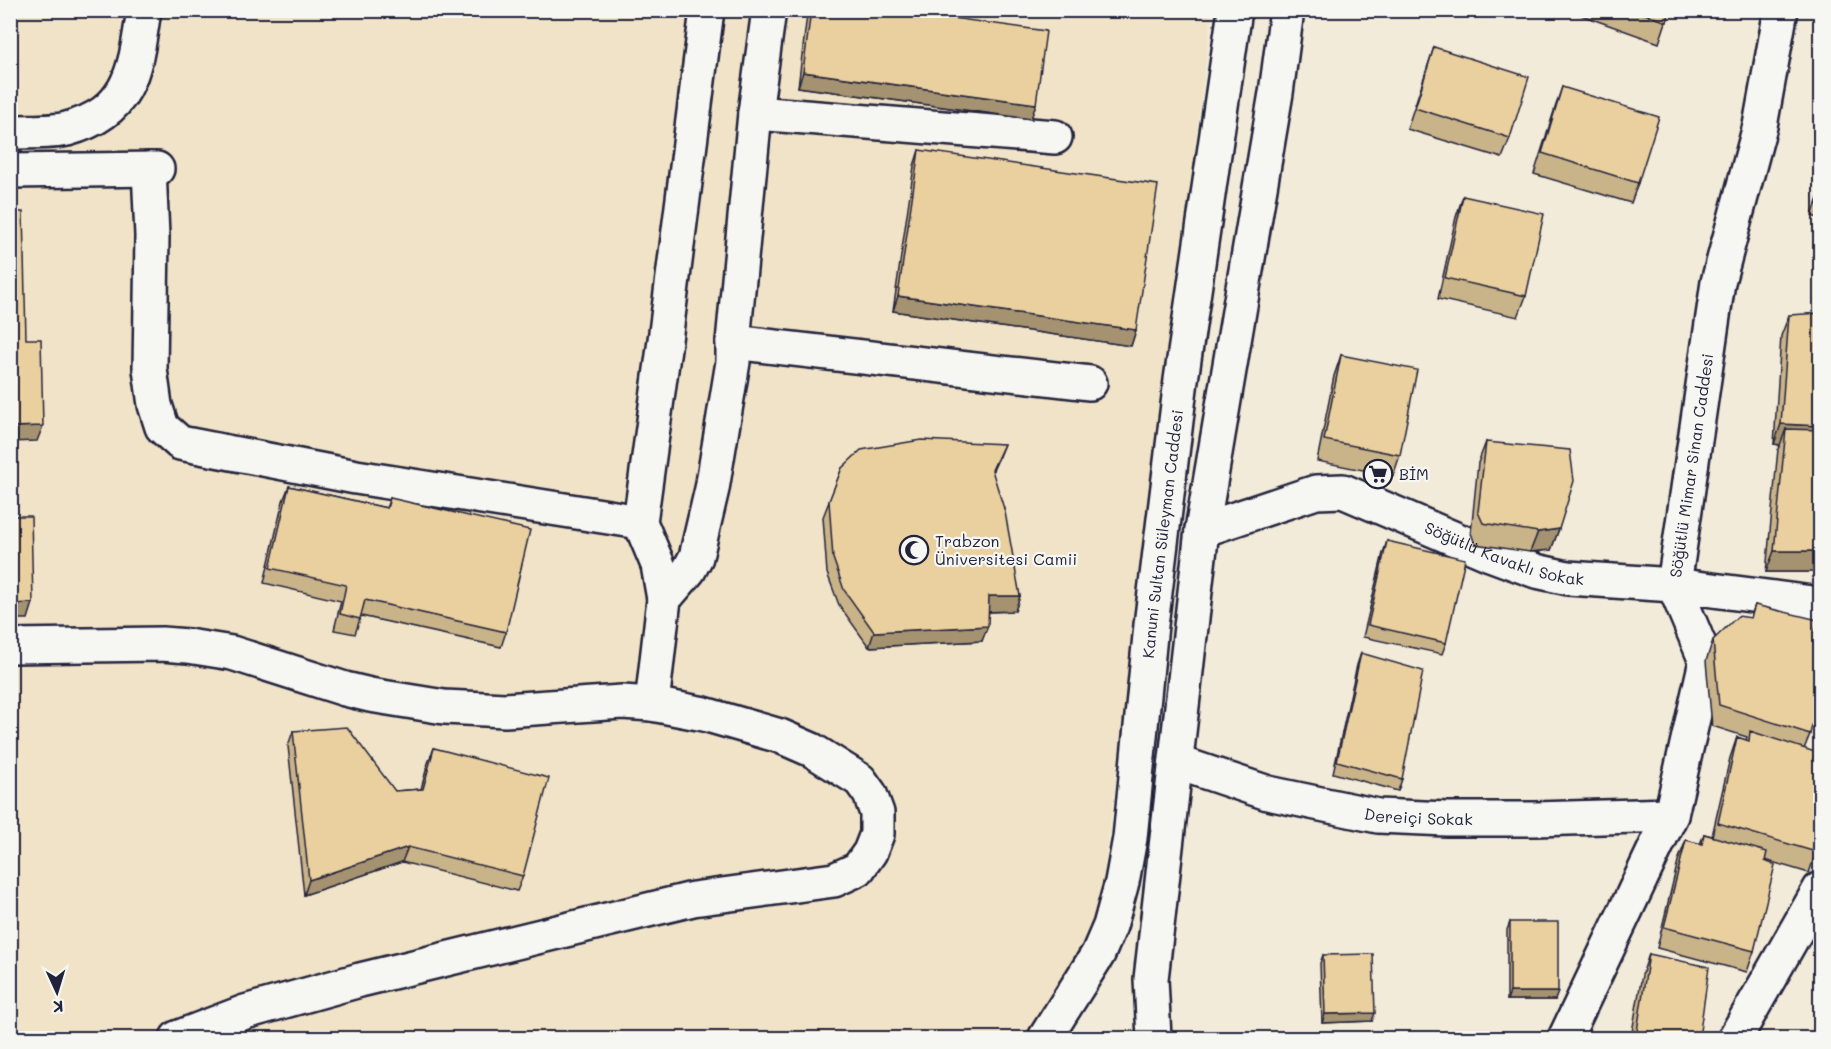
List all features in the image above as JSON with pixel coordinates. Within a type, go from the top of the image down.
[{"type":"street","points":[[10,132],[66,129],[102,115],[123,95],[137,56],[144,10]]},
{"type":"street","points":[[652,704],[664,599],[658,565],[640,522],[707,10]]},
{"type":"street","points":[[664,599],[689,570],[696,556],[712,489],[733,352],[755,112],[770,10]]},
{"type":"street","name":"Kanuni Sultan Süleyman Caddesi","points":[[1045,1038],[1098,954],[1110,926],[1122,882],[1130,838],[1151,625],[1181,380],[1235,10]]},
{"type":"street","points":[[1154,1038],[1151,979],[1202,530],[1276,93],[1287,10]]},
{"type":"street","name":"Söğütlü Mimar Sinan Caddesi","points":[[1565,1038],[1671,815],[1706,661],[1674,585],[1718,282],[1760,126],[1781,10]]},
{"type":"street","points":[[755,112],[1055,137]]},
{"type":"street","points":[[10,171],[153,169],[150,369],[154,405],[162,427],[180,443],[356,477],[640,522]]},
{"type":"street","points":[[733,352],[1090,383]]},
{"type":"street","name":"Söğütlü Kavaklı Sokak","points":[[1202,530],[1316,492],[1342,490],[1490,554],[1536,571],[1568,578],[1674,585],[1821,604]]},
{"type":"street","points":[[10,646],[162,644],[188,646],[232,653],[370,695],[444,707],[506,710],[592,703],[652,704],[704,714],[780,736],[840,766],[860,780],[870,794],[877,813],[877,834],[870,852],[858,869],[834,879],[693,900],[393,972],[245,1012],[177,1038]]},
{"type":"street","name":"Dereiçi Sokak","points":[[1176,762],[1268,793],[1378,816],[1535,819],[1671,815]]},
{"type":"street","points":[[1735,1038],[1821,889]]},
{"type":"street","points":[[1560,1038],[1565,1038]]},
{"type":"shaded area","points":[[10,11],[1212,11],[1099,912],[1074,959],[1031,1027],[1020,1038],[11,1038]]},
{"type":"building","points":[[811,10],[894,10],[1046,31],[1036,104],[803,72]]},
{"type":"building","points":[[1634,10],[1670,10],[1667,22]]},
{"type":"building","points":[[1434,47],[1529,77],[1510,138],[1415,108]]},
{"type":"building","points":[[1562,87],[1659,117],[1638,183],[1542,153]]},
{"type":"building","points":[[919,150],[1158,185],[1136,330],[898,296]]},
{"type":"building","points":[[1821,191],[1821,205],[1816,204]]},
{"type":"building","points":[[1463,196],[1544,214],[1526,296],[1445,278]]},
{"type":"building","points":[[10,212],[23,212],[26,339],[41,339],[43,426],[10,427]]},
{"type":"building","points":[[1821,313],[1821,426],[1781,424],[1789,315]]},
{"type":"building","points":[[1341,355],[1417,370],[1400,455],[1324,440]]},
{"type":"building","points":[[1786,429],[1821,430],[1821,551],[1774,551]]},
{"type":"building","name":"Trabzon Üniversitesi Camii","points":[[921,440],[1004,444],[992,470],[1005,512],[1020,596],[989,596],[988,626],[874,632],[844,590],[833,558],[829,501],[842,468],[861,450]]},
{"type":"building","points":[[1486,442],[1570,450],[1574,481],[1559,529],[1538,532],[1483,523],[1478,512]]},
{"type":"building","points":[[289,486],[387,508],[390,498],[530,530],[506,632],[365,600],[360,619],[340,614],[346,585],[270,568]]},
{"type":"building","points":[[10,516],[31,516],[33,603],[10,604]]},
{"type":"building","points":[[1387,541],[1465,559],[1446,643],[1368,625]]},
{"type":"building","points":[[1755,605],[1818,620],[1815,631],[1821,632],[1821,690],[1810,734],[1719,705],[1713,640],[1738,616],[1751,618]]},
{"type":"building","points":[[1361,653],[1423,671],[1402,779],[1337,761]]},
{"type":"building","points":[[347,727],[395,791],[423,789],[434,748],[549,778],[523,876],[408,847],[309,880],[293,731]]},
{"type":"building","points":[[1750,731],[1815,752],[1813,760],[1821,762],[1821,827],[1816,852],[1718,823],[1737,737],[1749,741]]},
{"type":"building","points":[[1704,834],[1767,852],[1765,861],[1775,865],[1754,951],[1664,927],[1686,840],[1702,844]]},
{"type":"building","points":[[1510,922],[1558,922],[1558,992],[1510,992]]},
{"type":"building","points":[[1373,954],[1375,1013],[1325,1014],[1323,955]]},
{"type":"building","points":[[1649,954],[1709,967],[1699,1038],[1636,1038]]},
{"type":"place","name":"BİM","points":[[1378,474]]},
{"type":"place","name":"Trabzon Üniversitesi Camii","points":[[914,550]]}]
